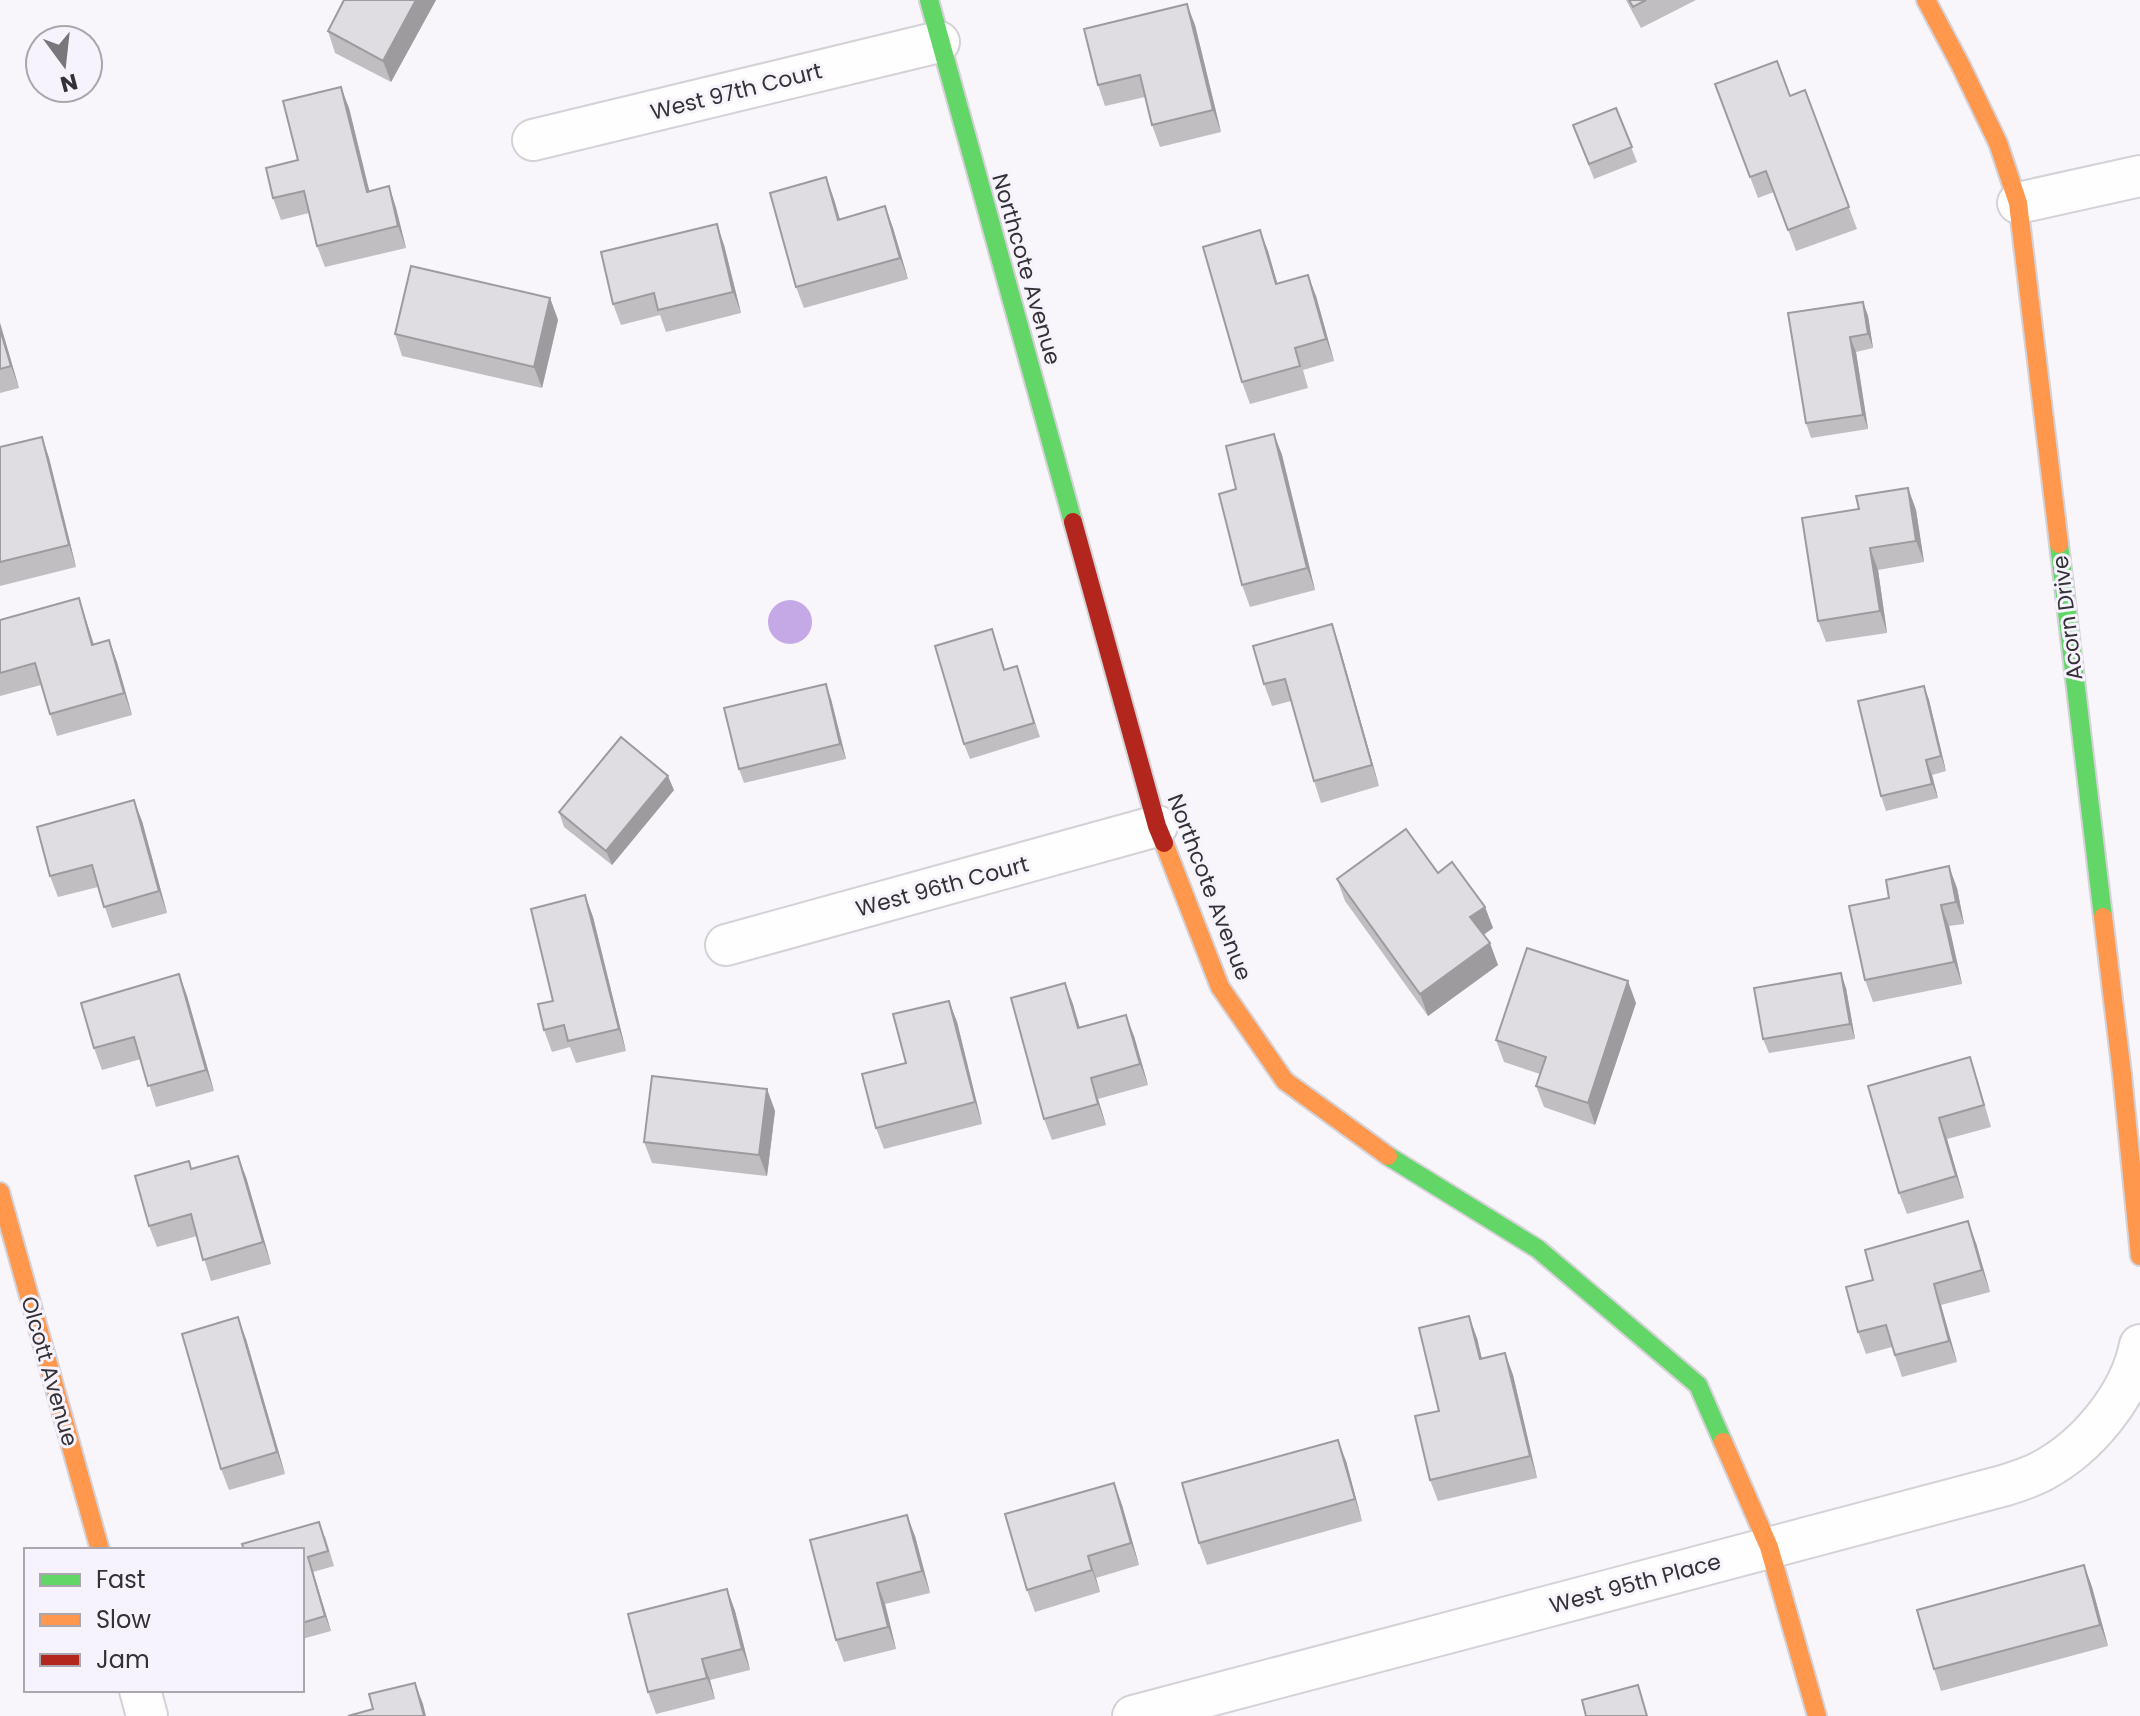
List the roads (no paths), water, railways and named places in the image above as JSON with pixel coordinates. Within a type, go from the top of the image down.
[{"type":"street","name":"Northcote Avenue","points":[[929,0],[1157,826],[1220,987],[1285,1081],[1404,1167],[1538,1249],[1698,1385],[1769,1547],[1817,1716]]},
{"type":"street","name":"Acorn Drive","points":[[1926,0],[1998,143],[2018,203],[2131,1072],[2140,1256]]},
{"type":"street","name":"West 97th Court","points":[[533,140],[939,42]]},
{"type":"street","points":[[2018,203],[2140,176]]},
{"type":"street","name":"West 96th Court","points":[[726,945],[1157,826]]},
{"type":"street","name":"Olcott Avenue","points":[[0,1192],[99,1548]]},
{"type":"street","name":"West 95th Place","points":[[1133,1716],[2006,1485],[2041,1472],[2070,1453],[2097,1429],[2127,1380],[2140,1345]]},
{"type":"street","points":[[141,1692],[147,1716]]}]
